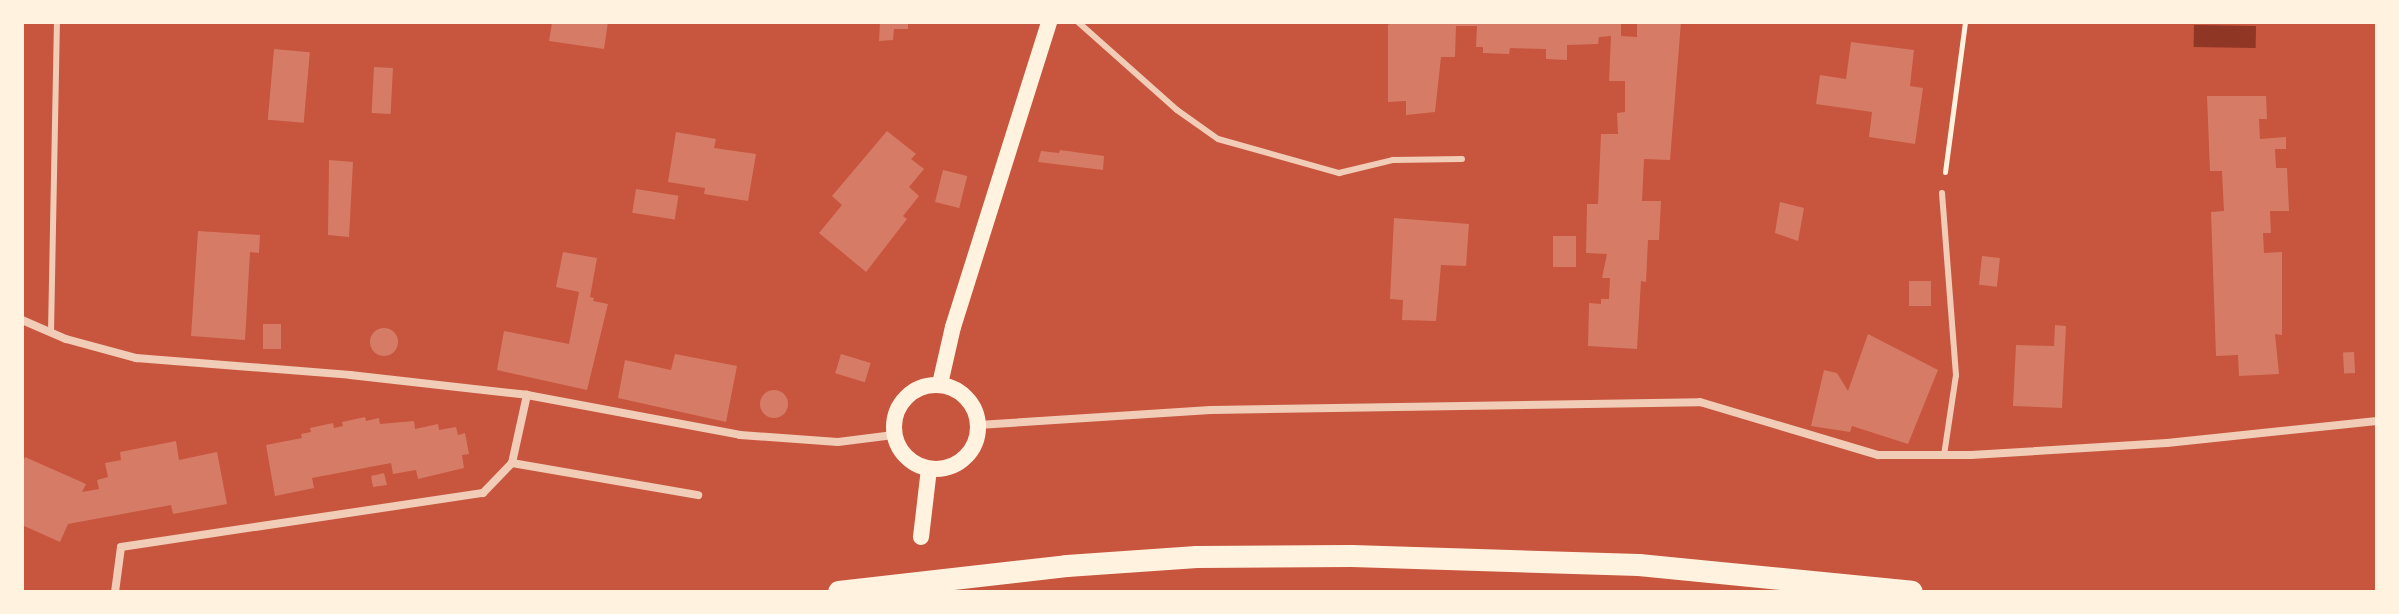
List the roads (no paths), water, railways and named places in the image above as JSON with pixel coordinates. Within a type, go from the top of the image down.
[{"type":"highway","points":[[839,592],[1111,563],[1197,557],[1352,556],[1639,565],[1912,592]]},
{"type":"main road","points":[[940,384],[953,327],[1049,22]]},
{"type":"main road","points":[[940,384],[954,388],[967,397],[978,425],[976,440],[958,463],[929,469],[907,458],[894,435],[893,420],[899,405],[924,386],[940,384]]},
{"type":"main road","points":[[921,537],[929,469]]},
{"type":"street","points":[[22,320],[136,358],[350,375],[527,395],[740,435],[838,442],[894,435]]},
{"type":"street","points":[[115,592],[121,547],[483,493],[512,463],[527,395]]},
{"type":"street","points":[[978,425],[1211,410],[1700,402],[1878,455],[1944,455],[2167,443],[2377,421]]},
{"type":"street","points":[[512,463],[698,495]]},
{"type":"lane","points":[[51,332],[57,22]]},
{"type":"lane","points":[[1078,22],[1177,110],[1218,139],[1339,173],[1393,160],[1462,159]]},
{"type":"lane","points":[[1942,193],[1956,375],[1944,455]]}]
